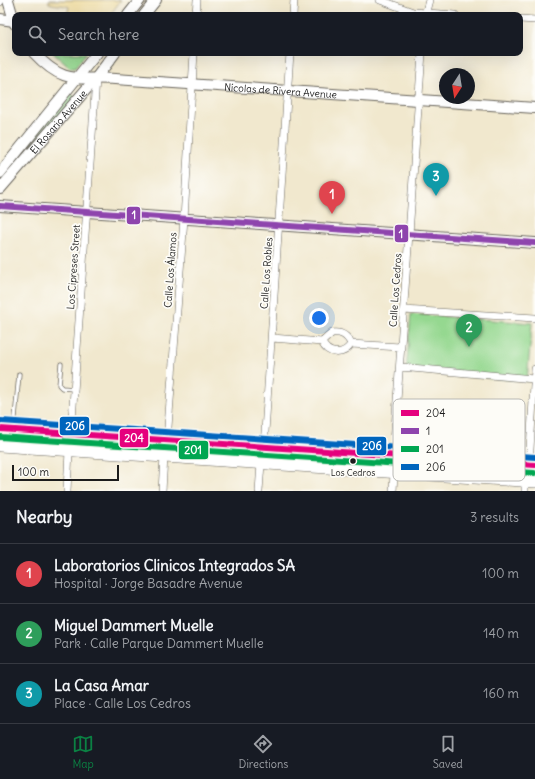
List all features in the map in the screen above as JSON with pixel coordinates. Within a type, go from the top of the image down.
[{"type":"main road","points":[[0,429],[393,456]]},
{"type":"main road","points":[[214,443],[214,461]]},
{"type":"main road","points":[[0,446],[393,473]]},
{"type":"main road","points":[[483,481],[528,485]]},
{"type":"street","points":[[8,0],[12,15]]},
{"type":"street","points":[[130,12],[140,0]]},
{"type":"street","points":[[146,12],[156,0]]},
{"type":"street","points":[[196,12],[197,0]]},
{"type":"street","points":[[293,12],[294,0]]},
{"type":"street","points":[[380,0],[413,12]]},
{"type":"street","points":[[426,12],[429,0]]},
{"type":"street","points":[[0,19],[12,22]]},
{"type":"street","points":[[523,19],[535,20]]},
{"type":"street","name":"Nícolas de Rivera Avenue","points":[[37,56],[53,71],[64,76],[77,79],[96,78],[288,90],[535,108]]},
{"type":"street","name":"El Rosario Avenue","points":[[0,173],[95,56]]},
{"type":"street","name":"El Rosario Avenue","points":[[0,189],[96,78],[113,56]]},
{"type":"street","name":"Calle Los Álamos","points":[[167,440],[184,219],[194,56]]},
{"type":"street","name":"Calle Los Robles","points":[[264,447],[290,56]]},
{"type":"street","name":"Calle Los Cedros","points":[[397,399],[422,56]]},
{"type":"street","name":"Los Cipreses Street","points":[[71,434],[96,78]]},
{"type":"street","points":[[0,206],[535,243]]},
{"type":"street","points":[[403,310],[535,318]]},
{"type":"street","points":[[322,342],[327,335],[337,333],[346,336],[351,344]]},
{"type":"street","points":[[272,338],[322,342]]},
{"type":"street","points":[[322,342],[326,348],[335,353],[345,350],[351,344],[400,347]]},
{"type":"street","points":[[400,367],[534,378]]},
{"type":"street","points":[[532,465],[535,369]]},
{"type":"street","points":[[67,491],[69,451]]},
{"type":"street","points":[[162,491],[164,457]]},
{"type":"street","points":[[259,491],[261,464]]},
{"type":"street","points":[[393,491],[394,481]]},
{"type":"lane","points":[[61,364],[59,385],[74,389]]},
{"type":"lane","points":[[14,430],[19,374]]},
{"type":"green space","points":[[56,56],[84,56],[75,68],[70,68]]},
{"type":"green space","points":[[70,93],[76,98],[7,178],[2,173]]},
{"type":"green space","points":[[411,314],[532,323],[527,381],[406,371]]},
{"type":"green space","points":[[0,433],[201,447],[204,453],[154,448],[146,451],[0,441]]},
{"type":"green space","points":[[222,453],[280,456],[286,454],[393,461],[393,468],[221,456]]},
{"type":"green space","points":[[525,469],[535,470],[535,477],[525,476]]},
{"type":"sand","points":[[49,0],[121,0],[112,12],[68,12],[69,7],[49,3]]},
{"type":"transit line","name":"1","points":[[0,206],[535,243]]},
{"type":"transit line","name":"206","points":[[1,421],[393,447]]},
{"type":"transit line","name":"204","points":[[0,429],[393,455]]},
{"type":"transit line","name":"201","points":[[0,437],[393,463]]},
{"type":"transit line","name":"206","points":[[525,456],[535,457]]},
{"type":"transit line","name":"204","points":[[525,464],[535,465]]},
{"type":"transit line","name":"201","points":[[525,472],[534,473]]},
{"type":"place","name":"La Casa Amar","points":[[436,196]]},
{"type":"place","name":"Laboratorios Clinicos Integrados SA","points":[[332,214]]},
{"type":"place","name":"Miguel Dammert Muelle","points":[[469,347]]},
{"type":"place","name":"Los Cedros","points":[[353,461]]}]
